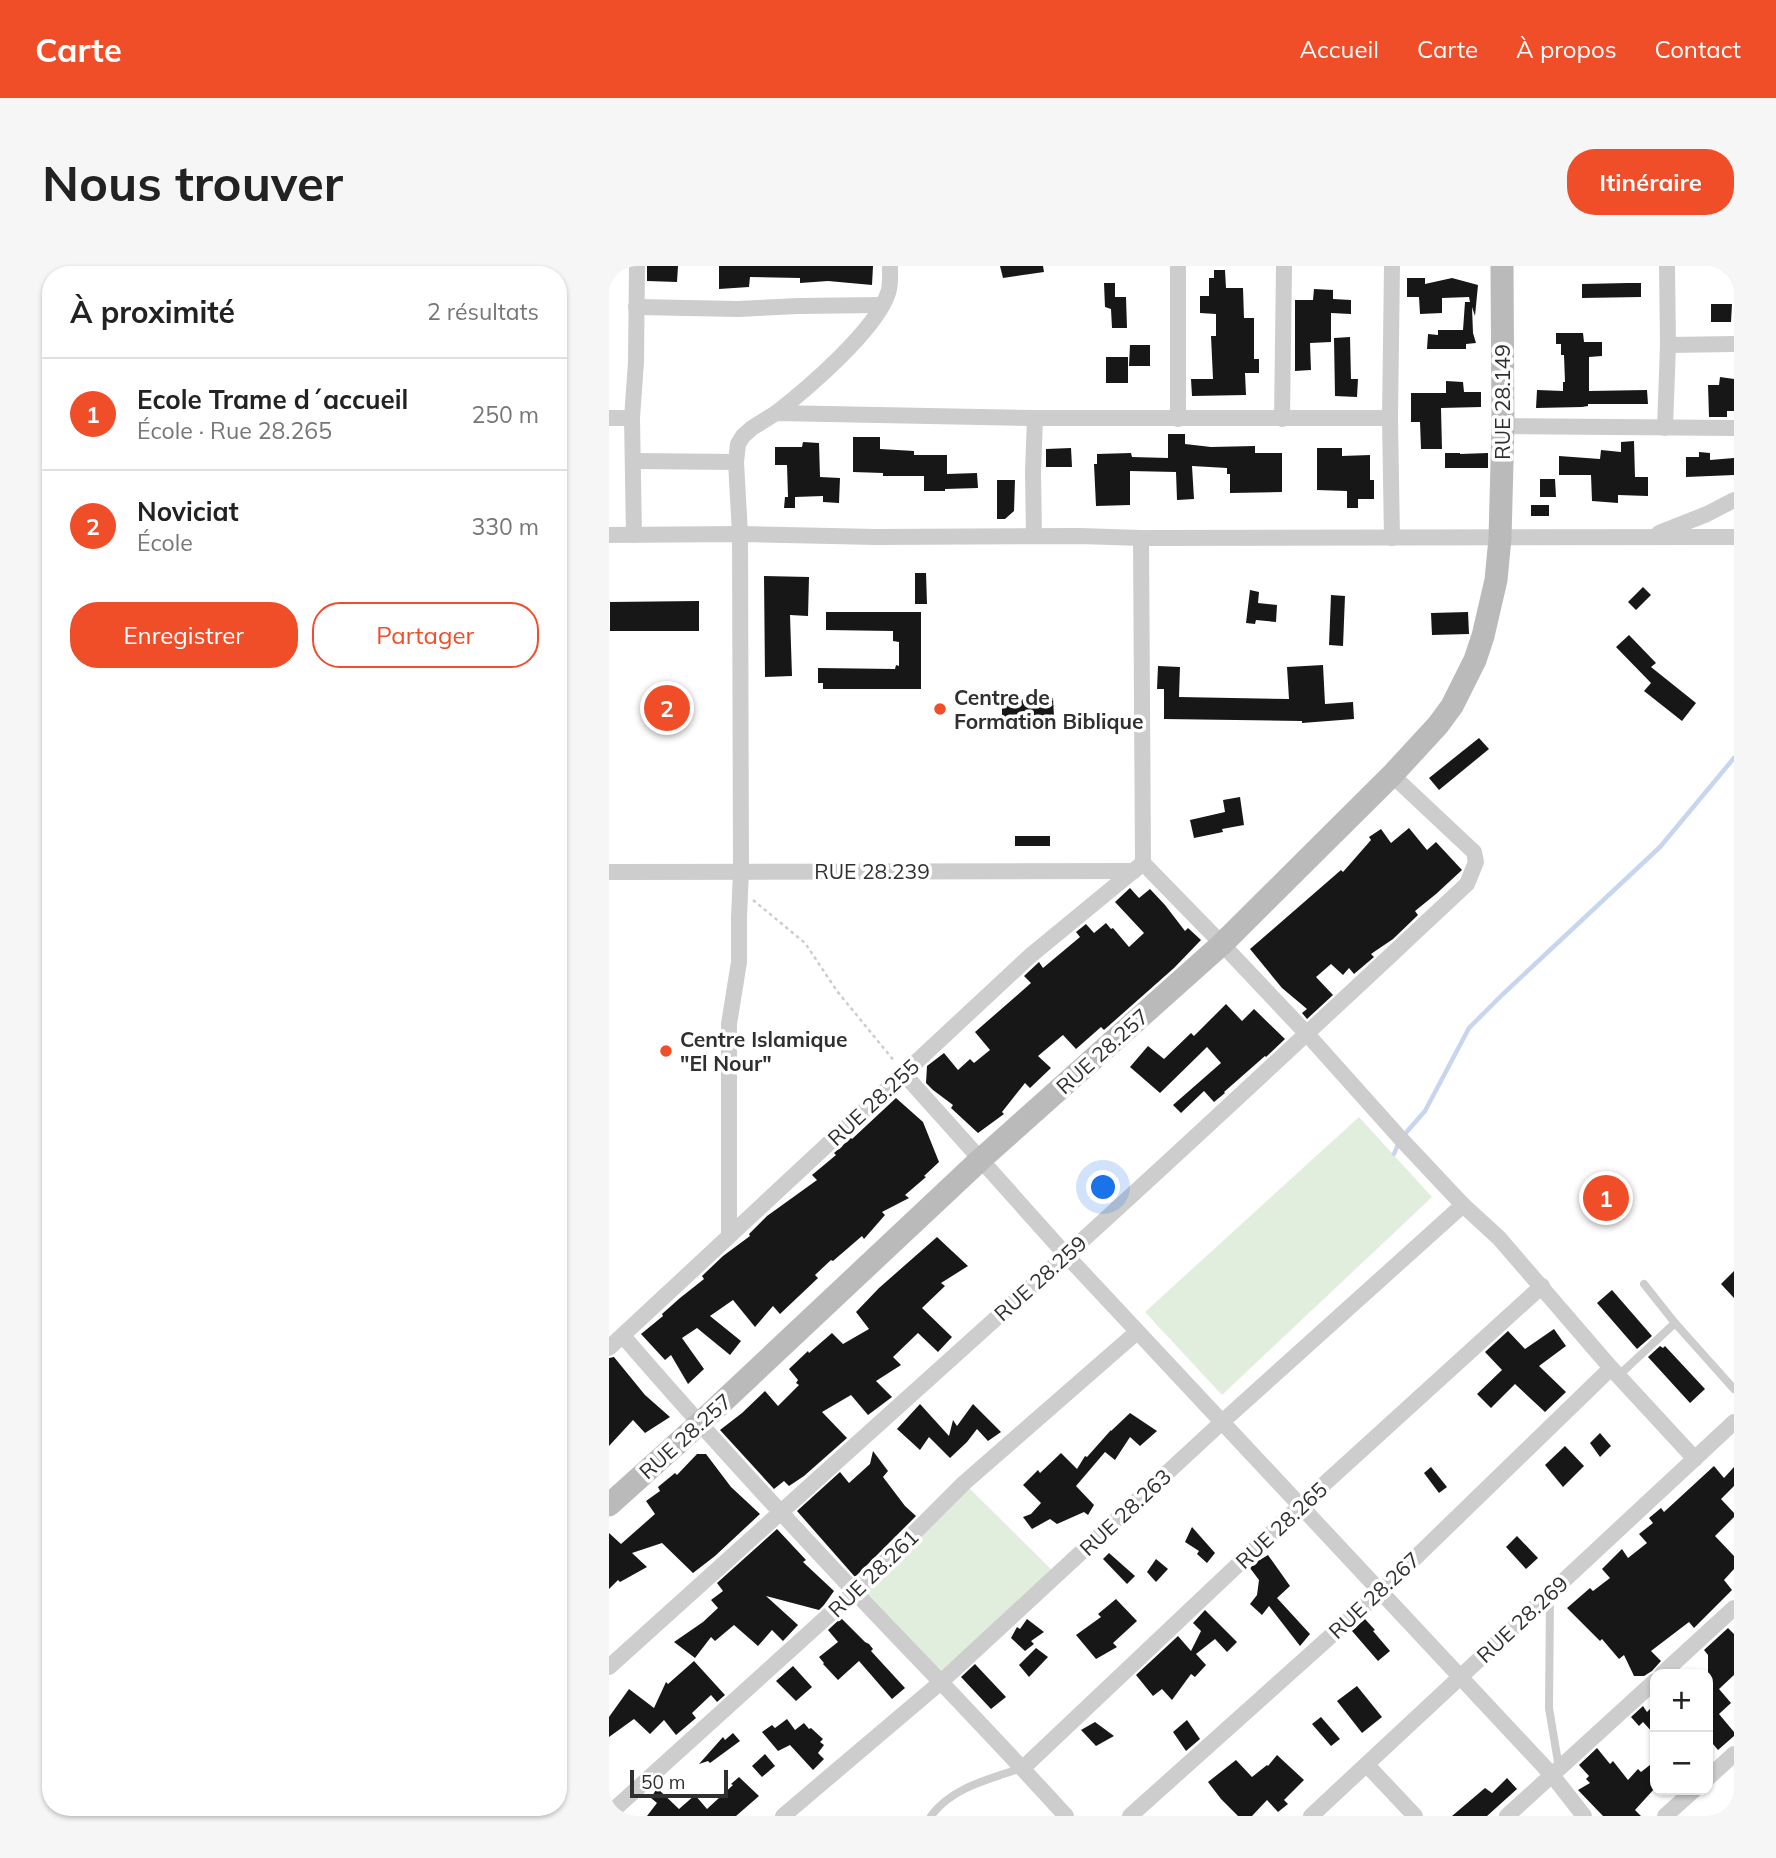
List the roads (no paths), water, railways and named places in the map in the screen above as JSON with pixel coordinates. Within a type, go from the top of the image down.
[{"type":"street","points":[[634,535],[632,418],[636,362],[637,266]]},
{"type":"street","points":[[729,1235],[729,1024],[739,962],[741,871],[740,534],[736,462],[738,444],[752,428],[801,394],[867,327],[889,291],[890,266]]},
{"type":"street","points":[[1178,266],[1178,419]]},
{"type":"street","points":[[1282,419],[1284,266]]},
{"type":"street","points":[[1392,266],[1392,538]]},
{"type":"street","name":"RUE 28.149","points":[[1500,538],[1503,426],[1502,266]]},
{"type":"street","points":[[1665,428],[1667,266]]},
{"type":"street","points":[[636,307],[738,309],[882,305]]},
{"type":"street","points":[[1668,345],[1734,344]]},
{"type":"street","points":[[776,413],[1035,418],[1390,418]]},
{"type":"street","points":[[609,418],[632,418]]},
{"type":"street","points":[[1034,536],[1035,418]]},
{"type":"street","points":[[1503,426],[1734,428]]},
{"type":"street","points":[[633,461],[736,462]]},
{"type":"street","points":[[1649,537],[1734,500]]},
{"type":"street","points":[[609,535],[1734,537]]},
{"type":"street","points":[[1141,538],[1139,867],[1222,944],[1463,1205],[1499,1238],[1614,1372],[1695,1459]]},
{"type":"street","name":"RUE 28.257","points":[[609,1505],[980,1160],[1222,944],[1392,775],[1452,706],[1475,660],[1496,580],[1500,538]]},
{"type":"street","name":"RUE 28.259","points":[[609,1667],[1066,1255],[1467,884],[1476,862],[1474,852],[1392,775]]},
{"type":"street","name":"RUE 28.239","points":[[609,872],[1139,867]]},
{"type":"street","name":"RUE 28.255","points":[[609,1348],[1030,956],[1139,867]]},
{"type":"street","points":[[904,1074],[1137,1332],[1460,1676],[1556,1772],[1584,1816]]},
{"type":"street","name":"RUE 28.263","points":[[783,1816],[941,1682],[1222,1422],[1463,1205]]},
{"type":"street","name":"RUE 28.265","points":[[1023,1768],[1300,1506],[1542,1286]]},
{"type":"street","name":"RUE 28.261","points":[[610,1814],[855,1592],[964,1483],[1137,1332]]},
{"type":"street","points":[[623,1336],[699,1424],[1066,1816]]},
{"type":"street","name":"RUE 28.267","points":[[1130,1816],[1381,1591],[1614,1372]]},
{"type":"street","name":"RUE 28.269","points":[[1311,1816],[1734,1422]]},
{"type":"street","points":[[1667,1669],[1734,1608]]},
{"type":"street","points":[[1507,1816],[1650,1686]]},
{"type":"street","points":[[1713,1773],[1734,1754]]},
{"type":"street","points":[[1367,1765],[1415,1816]]},
{"type":"street","points":[[1665,1816],[1688,1795]]},
{"type":"lane","points":[[1644,1284],[1734,1389]]},
{"type":"lane","points":[[1614,1372],[1675,1323]]},
{"type":"lane","points":[[1550,1593],[1549,1708],[1556,1772]]},
{"type":"lane","points":[[931,1816],[947,1798],[963,1789],[1023,1768]]},
{"type":"waterway","points":[[1404,1135],[1425,1111],[1469,1028],[1660,847],[1734,758]]},
{"type":"waterway","points":[[1394,1154],[1399,1142]]},
{"type":"place","name":"Noviciat","points":[[667,708]]},
{"type":"place","name":"Centre de Formation Biblique","points":[[940,709]]},
{"type":"place","name":"Centre Islamique \"El Nour\"","points":[[666,1051]]},
{"type":"place","name":"Ecole Trame d´accueil","points":[[1606,1198]]}]
